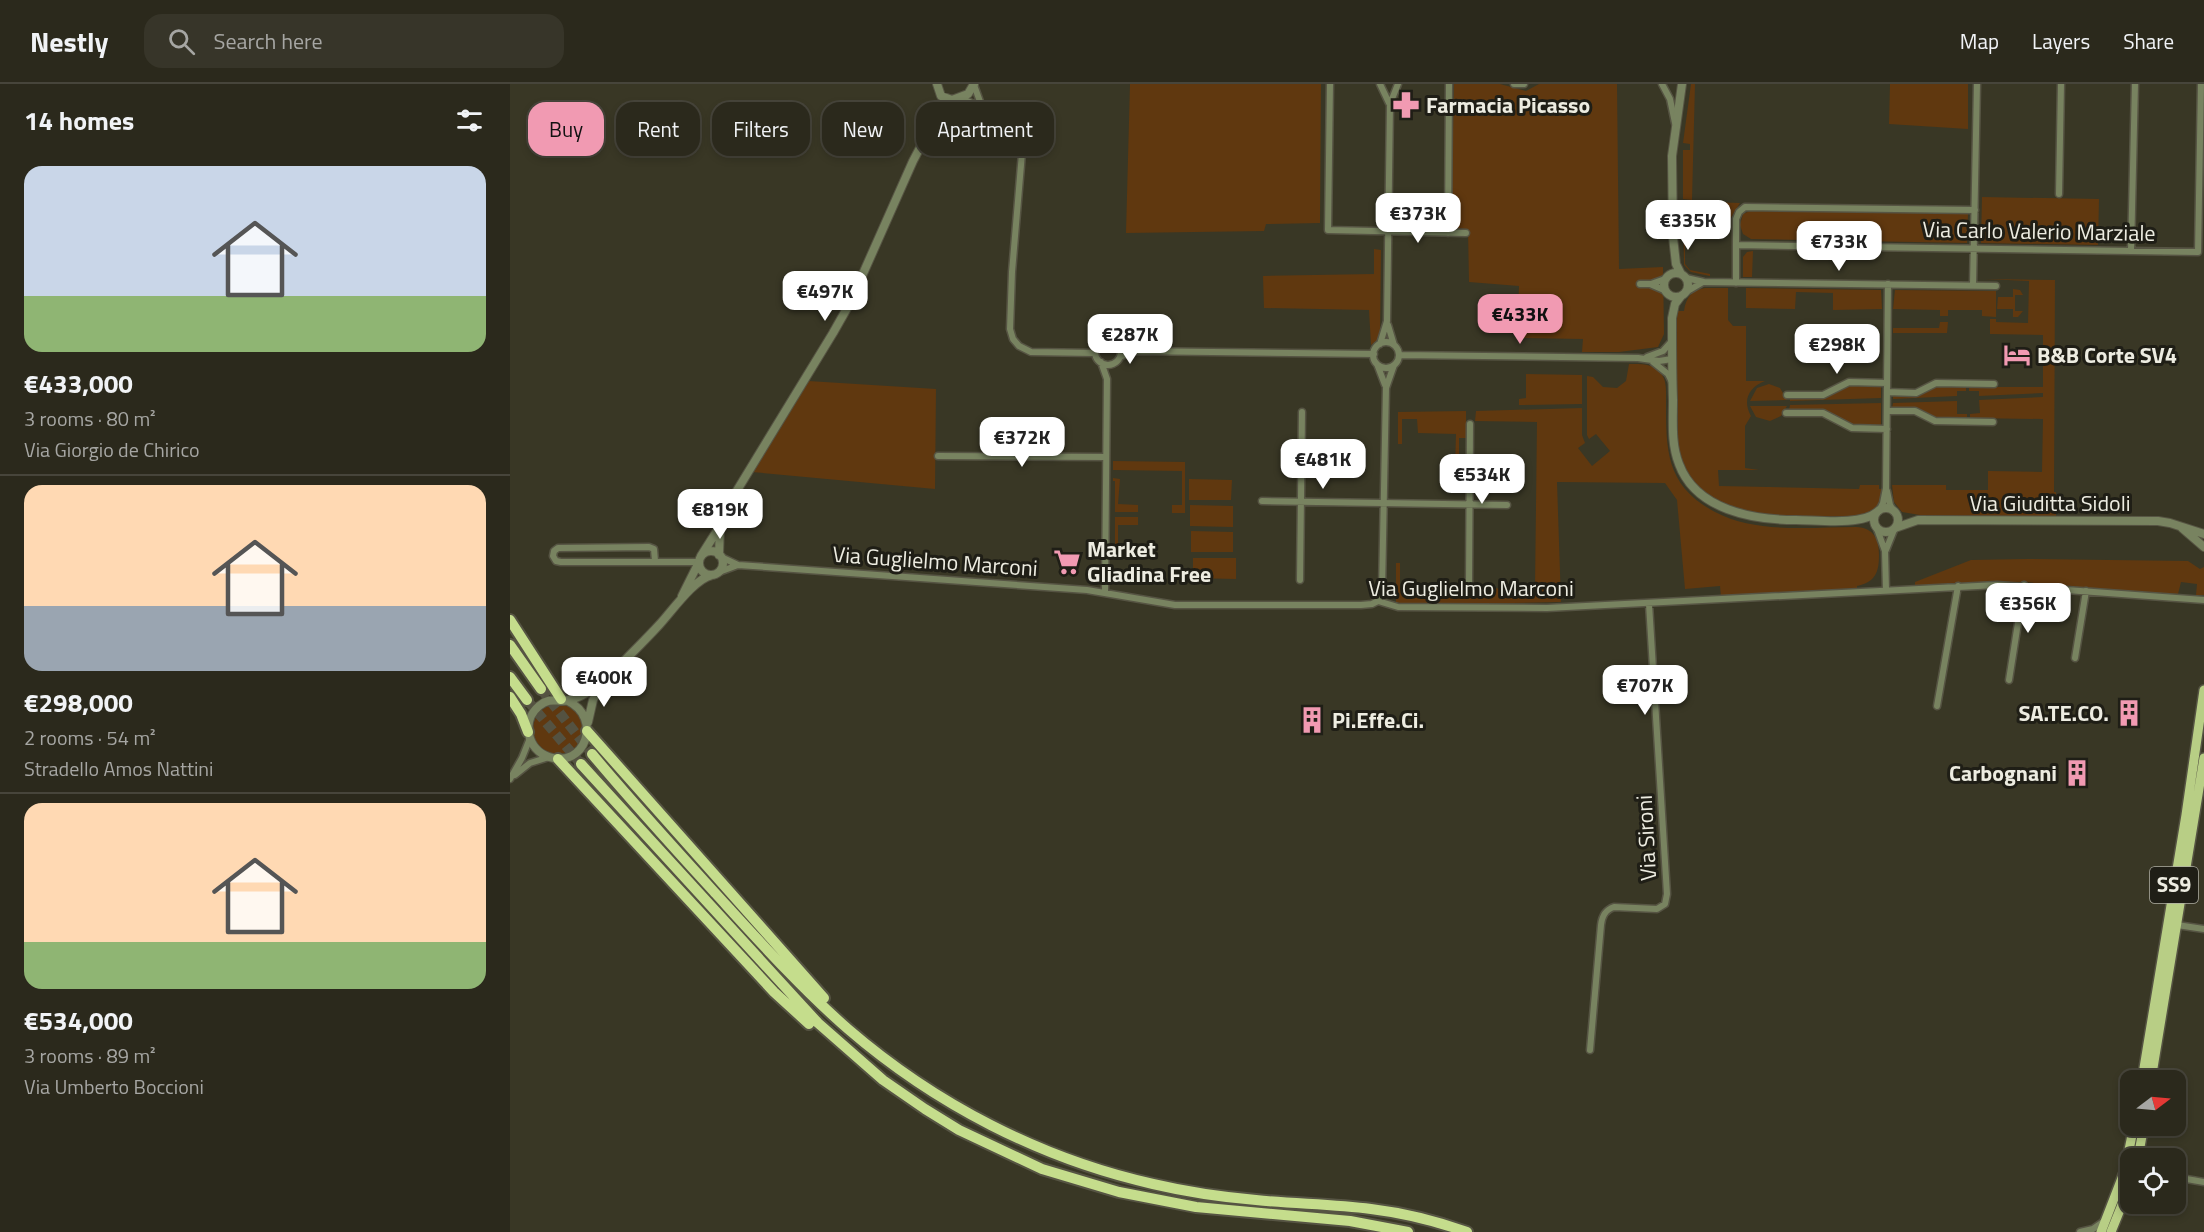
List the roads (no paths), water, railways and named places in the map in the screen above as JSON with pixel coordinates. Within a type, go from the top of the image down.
[{"type":"highway","points":[[510,620],[564,700]]},
{"type":"highway","points":[[510,645],[541,689]]},
{"type":"highway","points":[[510,677],[527,700]]},
{"type":"highway","points":[[510,697],[521,714],[529,735]]},
{"type":"highway","points":[[587,728],[761,924],[818,992],[931,1091]]},
{"type":"highway","points":[[592,754],[665,838],[805,988],[862,1041],[931,1091],[975,1117],[1028,1143],[1076,1162],[1125,1177],[1216,1196],[1378,1210],[1420,1218],[1467,1232]]},
{"type":"highway","points":[[553,758],[774,992],[859,1069],[916,1110],[1026,1162],[1064,1177],[1111,1190],[1196,1207],[1350,1221],[1408,1232]]},
{"type":"highway","points":[[581,764],[818,1023],[883,1080],[953,1126]]},
{"type":"main road","name":"SS9","points":[[2144,1070],[2186,815],[2204,690]]},
{"type":"main road","name":"SS9","points":[[2153,1070],[2204,758]]},
{"type":"main road","points":[[2101,1232],[2127,1164],[2132,1136]]},
{"type":"main road","points":[[2111,1232],[2120,1210]]},
{"type":"street","points":[[1330,84],[1328,230],[1466,233]]},
{"type":"street","points":[[1380,84],[1390,104]]},
{"type":"street","points":[[1380,84],[1389,87],[1398,84]]},
{"type":"street","points":[[1378,601],[1382,590],[1386,388],[1374,354],[1380,344],[1387,321],[1390,104],[1398,84]]},
{"type":"street","points":[[1448,232],[1449,84]]},
{"type":"street","points":[[1514,84],[1524,84]]},
{"type":"street","points":[[1662,84],[1671,102],[1675,132]]},
{"type":"street","points":[[1682,84],[1672,156],[1673,236],[1676,264],[1688,286],[1675,304],[1672,318],[1672,382],[1673,439],[1676,457],[1686,478],[1704,496],[1737,513],[1763,519],[1854,520],[1870,517],[1888,508],[1894,512]]},
{"type":"street","points":[[1973,285],[1977,84]]},
{"type":"street","points":[[2059,194],[2061,84]]},
{"type":"street","points":[[2132,251],[2134,84]]},
{"type":"street","name":"Via Carlo Valerio Marziale","points":[[1736,245],[2198,252],[2201,84]]},
{"type":"street","points":[[950,102],[970,92],[974,85]]},
{"type":"street","points":[[974,85],[980,102]]},
{"type":"street","points":[[937,86],[941,96],[970,102]]},
{"type":"street","points":[[936,102],[937,86]]},
{"type":"street","points":[[680,600],[695,575],[700,560],[733,497],[850,303],[916,155]]},
{"type":"street","points":[[1022,156],[1012,272],[1010,329],[1013,339],[1019,346],[1031,352],[1095,353]]},
{"type":"street","points":[[1736,283],[1737,217],[1740,210],[1748,206],[1975,210]]},
{"type":"street","points":[[1672,318],[1666,293],[1673,236]]},
{"type":"street","points":[[1640,284],[1649,284],[1674,273],[1704,282],[1996,286]]},
{"type":"street","points":[[1649,284],[1675,298],[1704,282]]},
{"type":"street","points":[[1886,551],[1874,521],[1883,503],[1886,488],[1888,284]]},
{"type":"street","points":[[1387,321],[1399,355]]},
{"type":"street","points":[[1105,592],[1107,379],[1095,353],[1097,345],[1104,339],[1112,339],[1132,351]]},
{"type":"street","points":[[1641,358],[1663,351],[1672,341]]},
{"type":"street","points":[[1380,344],[1389,342],[1394,345]]},
{"type":"street","points":[[1119,344],[1120,357]]},
{"type":"street","points":[[1107,379],[1120,357],[1132,351],[1374,354]]},
{"type":"street","points":[[1399,355],[1641,358],[1659,356],[1672,359]]},
{"type":"street","points":[[1386,388],[1399,355]]},
{"type":"street","points":[[1641,358],[1661,367],[1672,382]]},
{"type":"street","points":[[1101,362],[1106,365],[1114,364]]},
{"type":"street","points":[[1377,364],[1386,368],[1394,365]]},
{"type":"street","points":[[1787,394],[1823,395],[1849,382],[1887,383]]},
{"type":"street","points":[[1887,392],[1916,393],[1936,383],[1994,384]]},
{"type":"street","points":[[1300,580],[1302,411]]},
{"type":"street","points":[[1887,411],[1915,411],[1935,421],[1993,422]]},
{"type":"street","points":[[1786,413],[1823,413],[1852,428],[1887,429]]},
{"type":"street","points":[[1469,585],[1470,424]]},
{"type":"street","points":[[938,456],[1106,457]]},
{"type":"street","points":[[1886,488],[1890,505],[1898,521],[1886,551],[1886,590]]},
{"type":"street","points":[[1262,501],[1507,505]]},
{"type":"street","name":"Via Giuditta Sidoli","points":[[1894,512],[1918,520],[2158,521],[2204,534]]},
{"type":"street","points":[[1854,520],[1887,532],[1894,529]]},
{"type":"street","name":"Via Giuditta Sidoli","points":[[1894,529],[1918,520]]},
{"type":"street","points":[[603,681],[564,700],[548,701],[536,708],[530,720],[529,735],[522,758],[510,779],[530,763],[569,757],[578,751],[585,741],[593,700],[603,681],[654,631],[680,600],[702,579],[715,574],[722,565],[720,524]]},
{"type":"street","name":"Via Giuditta Sidoli","points":[[2182,528],[2204,547]]},
{"type":"street","points":[[655,561],[654,549],[650,547],[558,548],[554,551],[553,556],[556,561],[561,562],[655,561],[700,560],[709,551],[720,556]]},
{"type":"street","name":"Via Guglielmo Marconi","points":[[720,556],[739,565],[1105,592],[1174,605],[1361,605],[1378,601],[1398,607],[1547,608],[1958,586],[2024,585],[2204,600]]},
{"type":"street","points":[[700,560],[702,572],[715,574]]},
{"type":"street","name":"Via Guglielmo Marconi","points":[[715,574],[739,565]]},
{"type":"street","points":[[2009,680],[2024,585]]},
{"type":"street","points":[[1937,706],[1958,586]]},
{"type":"street","points":[[2075,658],[2086,591]]},
{"type":"street","name":"Via Sironi","points":[[1590,1050],[1601,925],[1604,915],[1608,909],[1614,908],[1657,909],[1665,904],[1667,894],[1649,604]]},
{"type":"street","points":[[564,700],[579,708],[584,714],[587,728]]},
{"type":"street","points":[[529,735],[537,750],[553,758]]},
{"type":"street","points":[[2177,925],[2204,929]]},
{"type":"street","points":[[2186,1179],[2204,1182]]},
{"type":"street","points":[[2080,1232],[2098,1226],[2108,1214]]},
{"type":"tunnel","points":[[541,689],[592,754]]},
{"type":"tunnel","points":[[527,700],[581,764]]},
{"type":"place","name":"Farmacia Picasso","points":[[1406,105]]},
{"type":"place","name":"B&B Corte SV4","points":[[2017,355]]},
{"type":"place","name":"Market Gliadina Free","points":[[1067,562]]},
{"type":"place","name":"SA.TE.CO.","points":[[2129,713]]},
{"type":"place","name":"Pi.Effe.Ci.","points":[[1312,720]]},
{"type":"place","name":"Carbognani","points":[[2077,773]]}]
